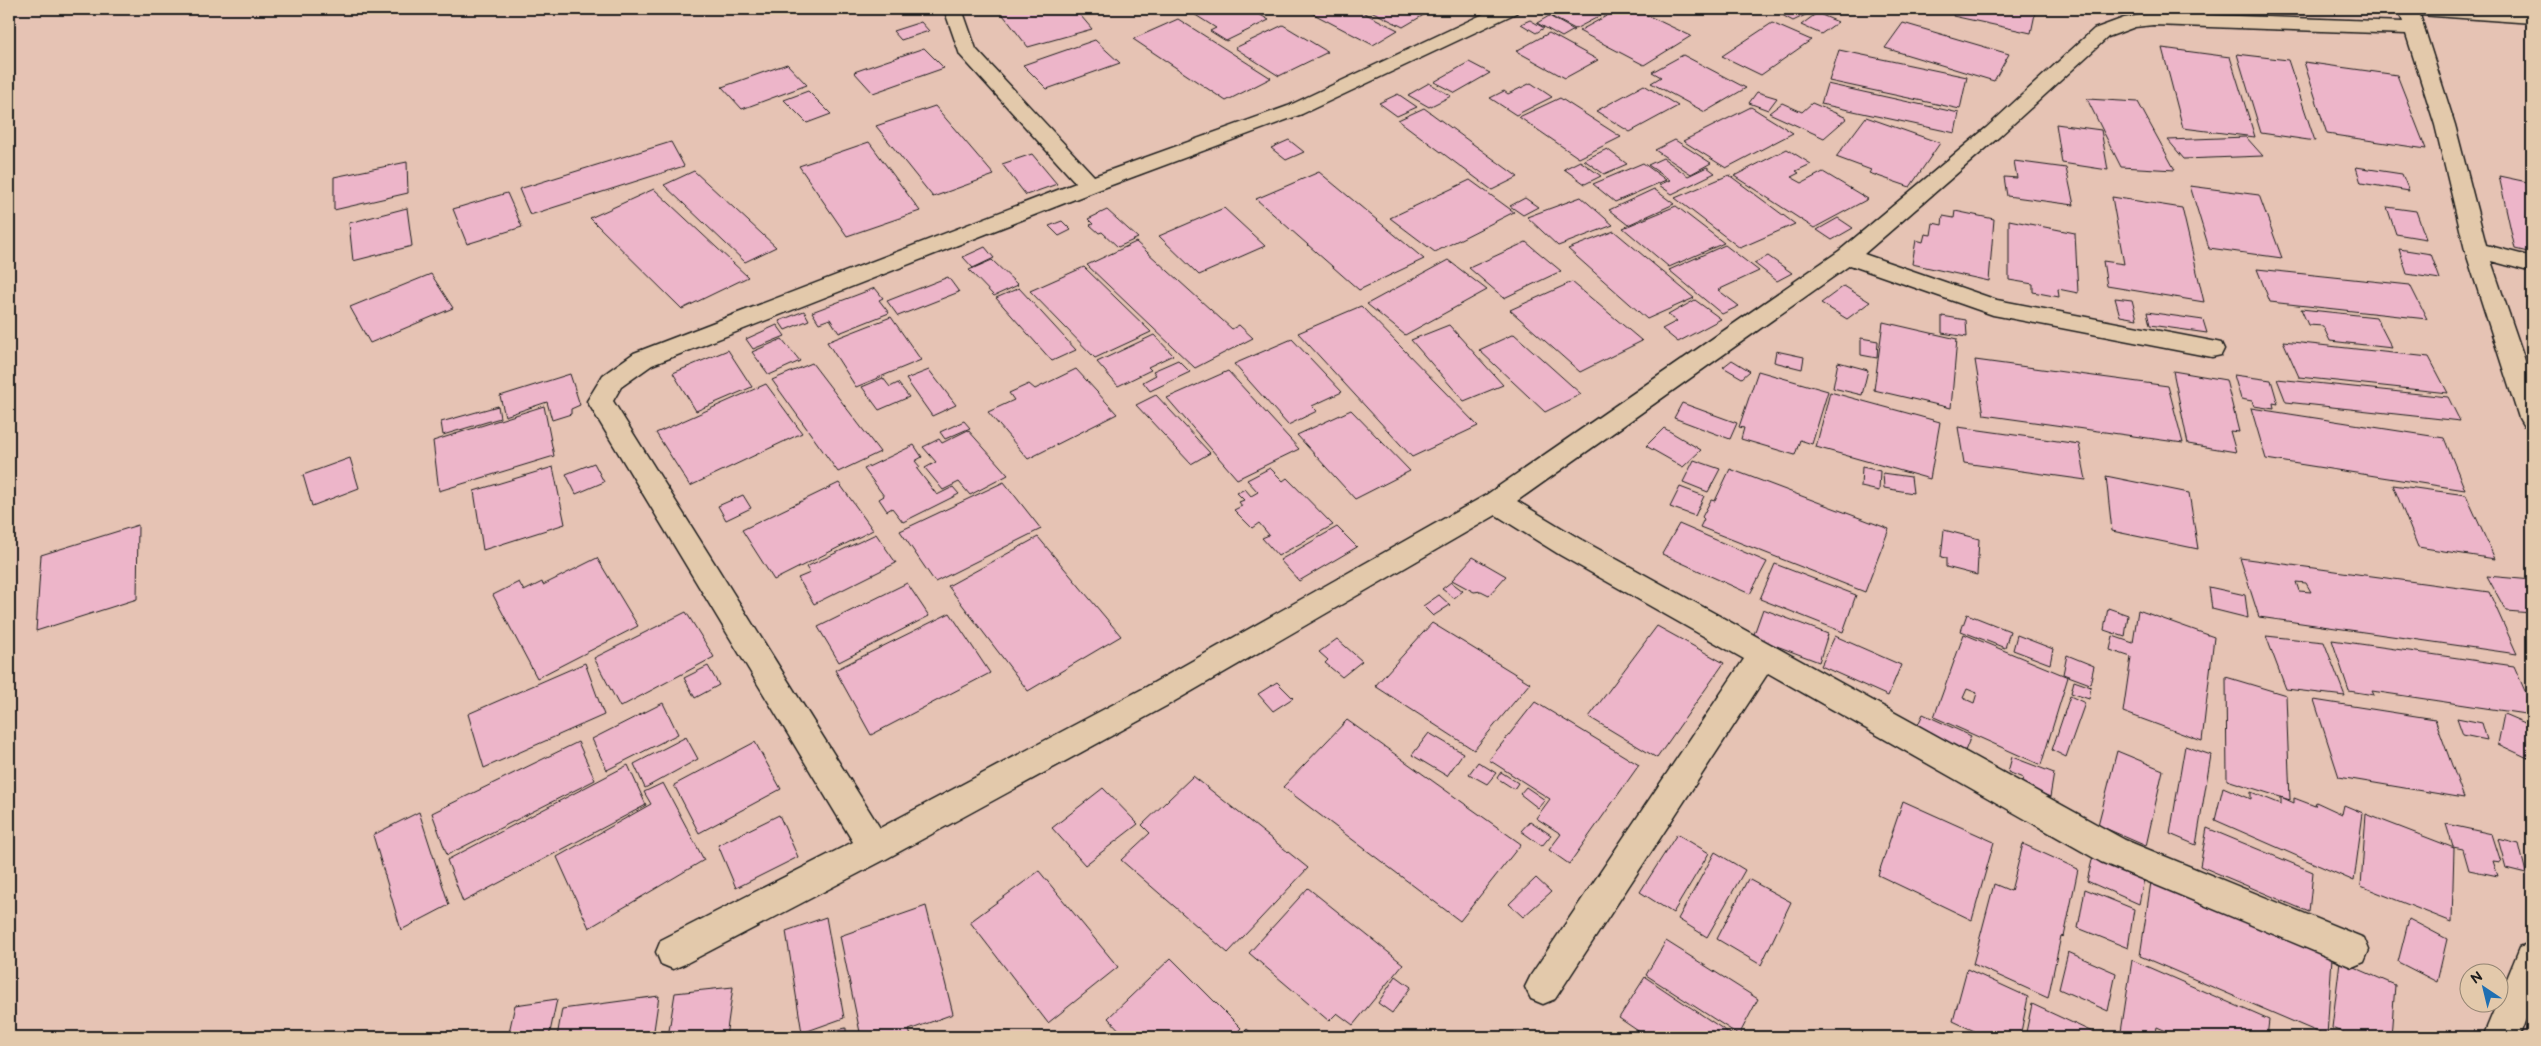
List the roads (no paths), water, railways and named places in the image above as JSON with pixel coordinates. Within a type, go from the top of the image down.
[{"type":"street","points":[[953,9],[967,51],[1090,185]]},
{"type":"street","points":[[874,848],[600,400],[612,381],[643,359],[1090,185],[1295,110],[1509,9]]},
{"type":"street","points":[[2414,15],[2445,126],[2476,250],[2532,418]]},
{"type":"street","points":[[673,952],[874,848],[1157,696],[1496,502],[1847,256],[1993,132],[2101,33],[2116,27],[2154,19],[2414,15],[2532,18]]},
{"type":"street","points":[[2476,250],[2532,264]]},
{"type":"street","points":[[1847,256],[1993,307],[2212,349]]},
{"type":"street","points":[[1496,502],[1570,547],[2113,850],[2352,950]]},
{"type":"street","points":[[1543,988],[1764,654]]},
{"type":"street","points":[[2501,1037],[2532,959]]}]
